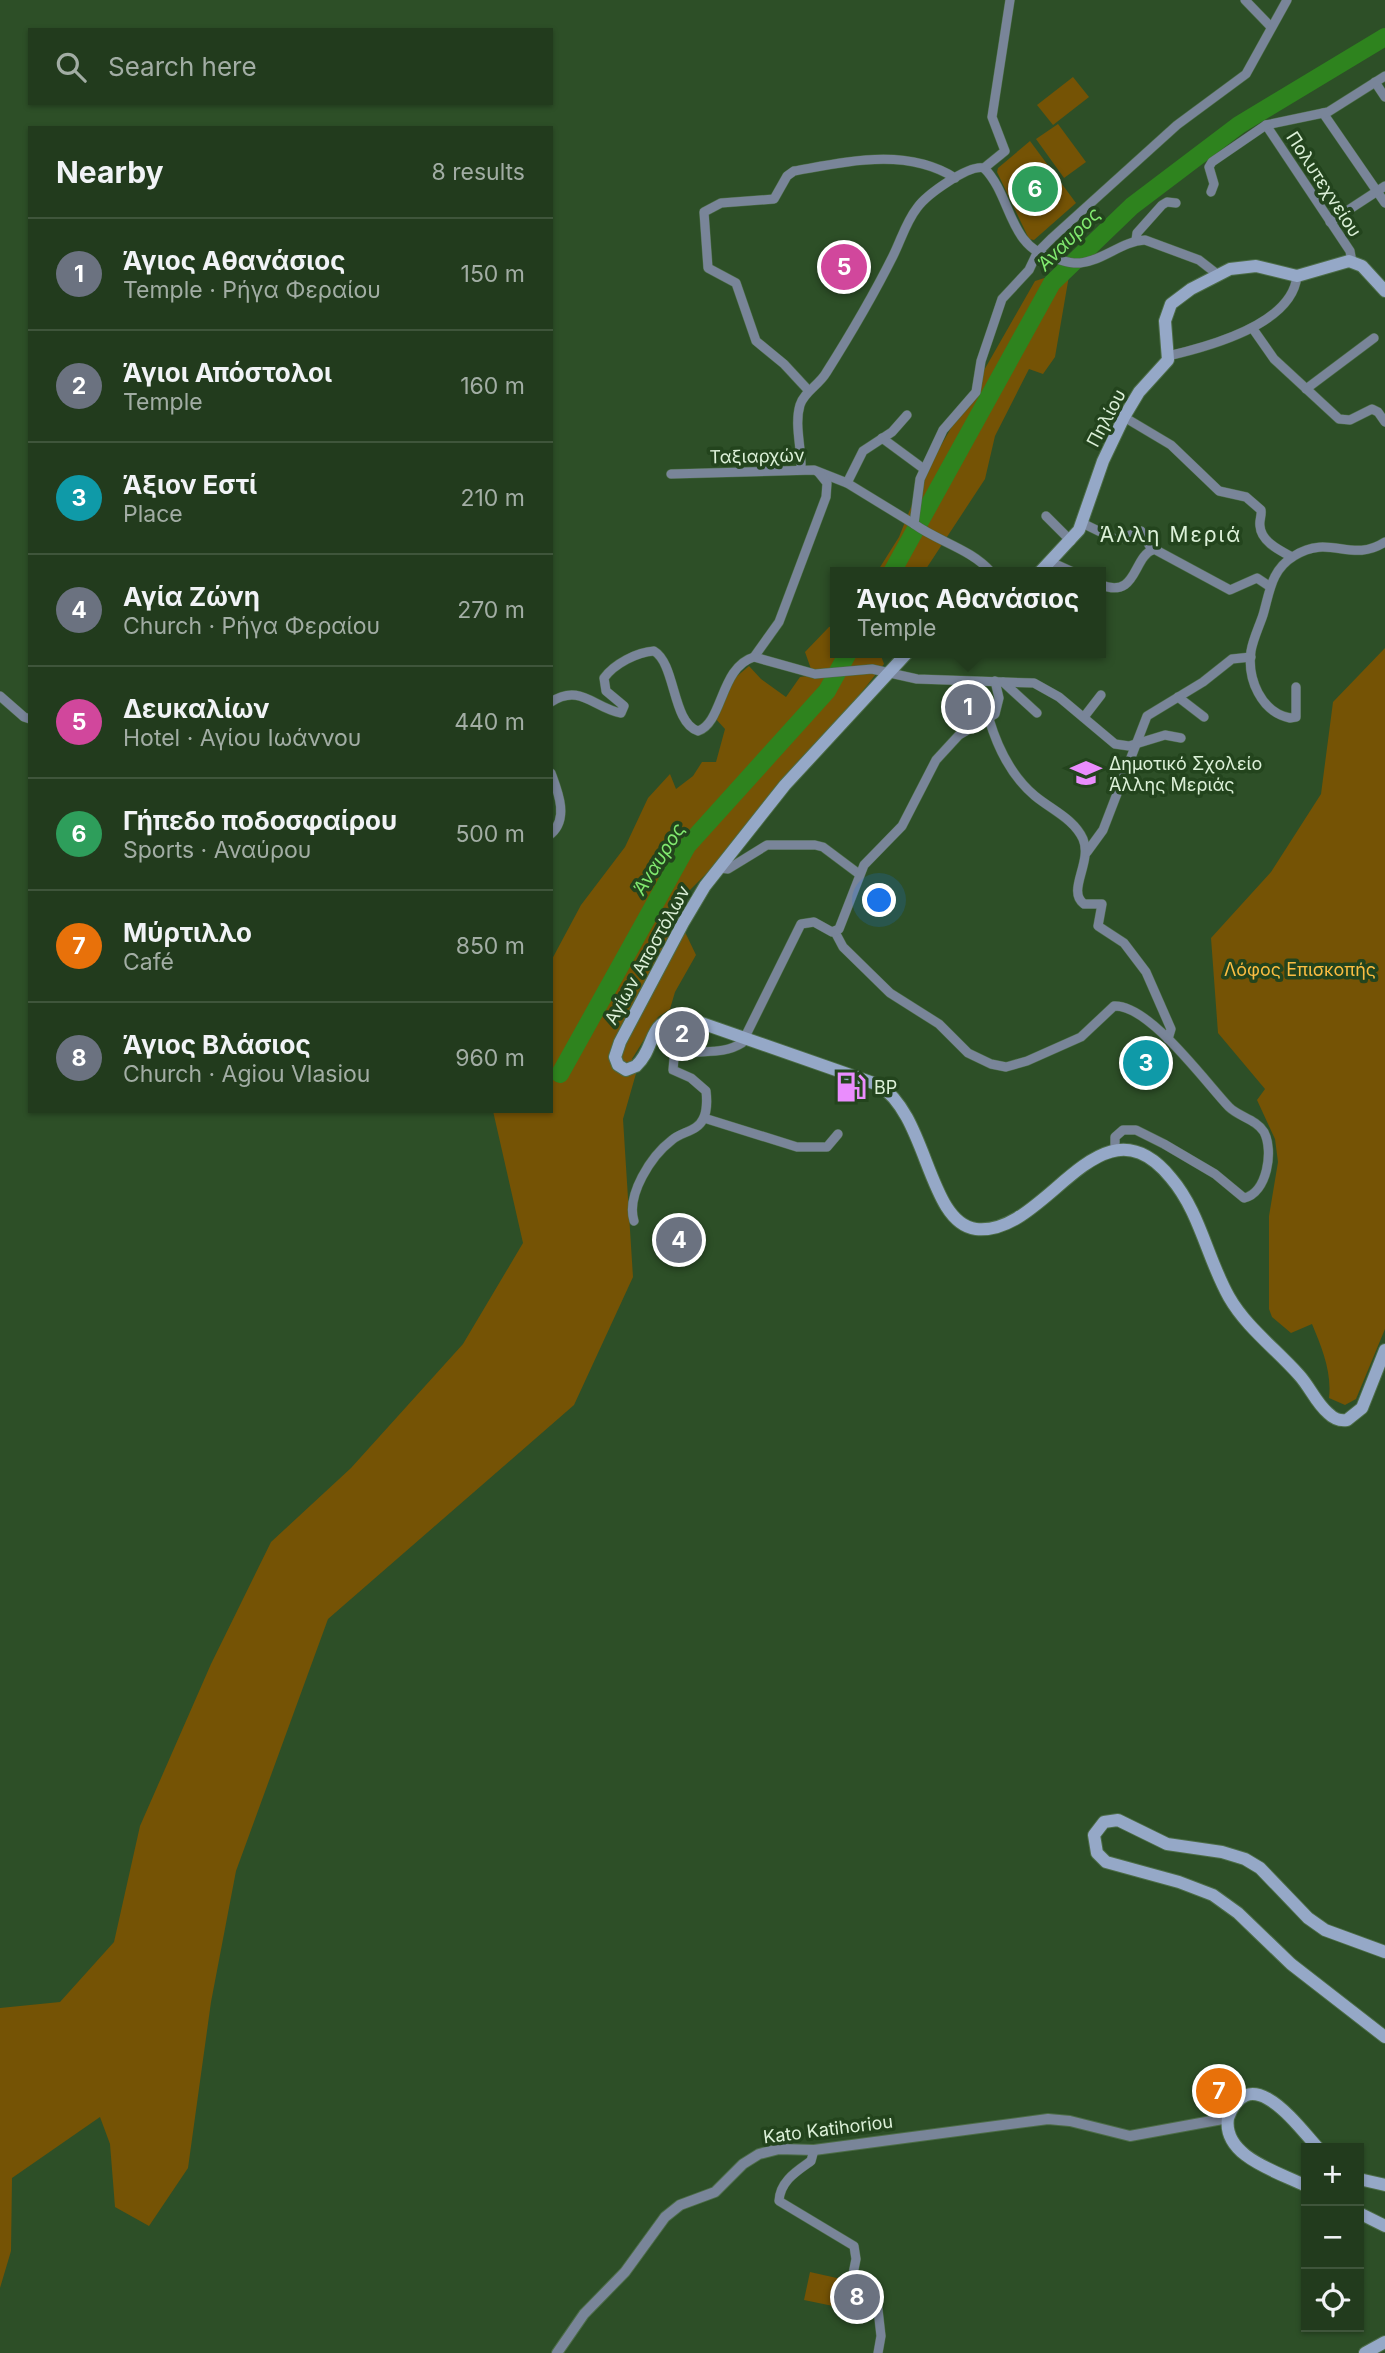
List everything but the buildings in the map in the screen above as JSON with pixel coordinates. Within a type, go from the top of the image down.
[{"type":"main road","points":[[1168,356],[1167,309],[1177,298],[1217,274],[1247,266],[1297,276],[1333,263],[1352,262],[1362,266],[1385,291]]},
{"type":"main road","name":"Πηλίου","points":[[1046,567],[1071,541],[1082,523],[1098,472],[1124,417],[1139,392],[1161,369],[1168,356]]},
{"type":"main road","points":[[890,671],[902,658]]},
{"type":"main road","name":"Αγίων Αποστόλων","points":[[890,671],[786,785],[719,868],[677,934],[620,1042],[616,1060],[622,1069],[636,1066],[656,1029],[674,1018],[697,1019],[884,1088],[904,1110],[916,1131],[942,1203],[956,1219],[971,1227],[992,1227],[1016,1216],[1094,1159],[1115,1149]]},
{"type":"main road","points":[[1115,1149],[1138,1153],[1174,1180],[1194,1215],[1233,1304],[1293,1368],[1332,1417],[1347,1420],[1358,1413],[1385,1350]]},
{"type":"main road","points":[[1385,1952],[1325,1930],[1308,1918],[1260,1868],[1237,1856],[1167,1844],[1116,1819],[1104,1822],[1094,1835],[1097,1853],[1106,1862],[1192,1886],[1227,1904],[1291,1965],[1385,2037]]},
{"type":"main road","points":[[1301,2183],[1242,2153],[1230,2135],[1228,2118],[1234,2106],[1245,2096],[1264,2095],[1292,2119],[1314,2143]]},
{"type":"main road","points":[[1364,2180],[1385,2185]]},
{"type":"main road","points":[[1364,2216],[1385,2226]]},
{"type":"main road","points":[[1365,2353],[1385,2342]]},
{"type":"street","points":[[801,469],[799,410],[809,391],[822,379],[838,355],[916,208],[955,178],[975,167],[984,168],[1005,151],[992,117],[1010,0]]},
{"type":"street","points":[[1245,0],[1271,27]]},
{"type":"street","points":[[915,525],[924,468],[943,430],[976,392],[981,361],[1002,299],[1029,270],[1037,253],[1177,125],[1246,75],[1287,0]]},
{"type":"street","points":[[1210,192],[1214,184],[1209,167],[1212,162],[1266,125],[1322,113],[1385,75]]},
{"type":"street","points":[[1375,82],[1385,97]]},
{"type":"street","points":[[1322,113],[1381,188],[1385,203]]},
{"type":"street","name":"Πολυτεχνείου","points":[[1266,125],[1350,251],[1352,262]]},
{"type":"street","points":[[809,391],[784,364],[756,341],[736,283],[708,268],[704,212],[721,203],[776,198],[786,176],[794,171],[863,158],[926,165],[955,178]]},
{"type":"street","points":[[984,168],[1016,228],[1037,253],[1077,264],[1094,261],[1136,240],[1145,240],[1199,260],[1217,274]]},
{"type":"street","points":[[1331,222],[1381,188]]},
{"type":"street","points":[[1136,240],[1137,233],[1162,205],[1167,202],[1176,203]]},
{"type":"street","points":[[1168,356],[1223,341],[1252,329],[1288,296],[1297,276]]},
{"type":"street","points":[[1252,329],[1274,359],[1339,419],[1350,420],[1372,409],[1378,412],[1385,422]]},
{"type":"street","points":[[1306,389],[1374,338]]},
{"type":"street","points":[[847,483],[863,451],[894,430],[907,415]]},
{"type":"street","points":[[1124,417],[1171,445],[1219,491],[1253,501],[1261,510],[1260,527],[1264,536],[1292,557]]},
{"type":"street","points":[[882,438],[924,468]]},
{"type":"street","points":[[553,701],[569,693],[584,696],[621,713],[624,706],[606,691],[604,678],[618,665],[641,653],[654,651],[662,660],[684,719],[692,729],[698,731],[709,725],[731,677],[754,657],[779,622],[826,497],[827,483],[814,470]]},
{"type":"street","name":"Ταξιαρχών","points":[[671,474],[814,470],[847,483],[934,539],[972,554],[986,567]]},
{"type":"street","points":[[1046,516],[1071,541]]},
{"type":"street","points":[[1082,523],[1119,540],[1140,531],[1152,550],[1230,590],[1257,578],[1269,586]]},
{"type":"street","points":[[1296,687],[1297,715],[1294,718],[1284,717],[1259,697],[1253,683],[1251,657],[1269,586],[1276,573],[1292,557],[1318,545],[1361,553],[1385,542]]},
{"type":"street","points":[[1106,586],[1115,589],[1127,583],[1152,550]]},
{"type":"street","points":[[1051,562],[1062,567]]},
{"type":"street","points":[[754,657],[804,671],[826,674],[863,669],[890,671],[917,679],[1040,685],[1084,717],[1111,742],[1122,746],[1165,735],[1181,738]]},
{"type":"street","points":[[1168,1039],[1171,1029],[1146,972],[1124,943],[1098,926],[1102,904],[1084,904],[1078,898],[1076,889],[1087,852],[1103,830],[1147,716],[1232,659],[1251,657]]},
{"type":"street","points":[[999,682],[1037,713]]},
{"type":"street","points":[[835,932],[841,926],[859,874],[870,857],[902,826],[942,752],[965,731],[989,719],[998,707],[999,682]]},
{"type":"street","points":[[0,695],[28,717]]},
{"type":"street","points":[[1084,717],[1101,695]]},
{"type":"street","points":[[1178,697],[1204,717]]},
{"type":"street","points":[[989,719],[998,747],[1010,767],[1032,793],[1076,828],[1087,852]]},
{"type":"street","points":[[553,781],[561,811],[560,821],[553,831]]},
{"type":"street","points":[[719,868],[729,869],[768,845],[815,845],[823,847],[859,874]]},
{"type":"street","points":[[634,1221],[632,1205],[655,1157],[670,1140],[697,1126],[704,1118],[706,1091],[691,1078],[673,1070],[674,1058],[683,1054],[727,1051],[746,1038],[801,924],[809,921],[835,932],[841,944],[890,993],[926,1014],[964,1049],[991,1064],[1006,1067],[1027,1061],[1081,1037],[1117,1005],[1132,1010],[1168,1039],[1208,1079],[1229,1107],[1263,1131],[1269,1154],[1264,1176],[1253,1193],[1244,1198],[1215,1174],[1143,1133],[1123,1130],[1115,1137],[1115,1149]]},
{"type":"street","points":[[704,1118],[809,1149],[827,1147],[838,1134]]},
{"type":"street","name":"Kato Katihoriou","points":[[557,2353],[584,2314],[625,2272],[671,2211],[715,2192],[743,2164],[759,2154],[779,2149],[814,2150],[1037,2120],[1070,2121],[1130,2136],[1228,2118]]},
{"type":"street","points":[[814,2150],[811,2161],[796,2172],[783,2187],[779,2200],[854,2246],[856,2259],[853,2274],[876,2292],[881,2336],[878,2353]]},
{"type":"green space","points":[[1073,77],[1089,97],[1053,125],[1037,105]]},
{"type":"green space","points":[[1058,124],[1086,162],[1064,178],[1036,139]]},
{"type":"green space","points":[[1030,141],[1076,203],[1034,240],[1029,239],[997,172],[998,168]]},
{"type":"green space","points":[[1070,270],[1055,357],[1043,374],[1029,369],[995,436],[985,479],[927,567],[880,567],[899,537],[923,477],[1035,281]]},
{"type":"green space","points":[[829,627],[830,658],[882,658],[884,664],[845,713],[798,761],[715,865],[689,891],[670,923],[685,932],[696,955],[675,992],[670,1009],[658,1017],[632,1059],[637,1070],[623,1119],[633,1277],[574,1405],[328,1619],[236,1871],[211,2002],[188,2168],[149,2226],[115,2207],[110,2144],[100,2117],[12,2178],[11,2251],[0,2288],[0,2008],[60,2002],[114,1942],[140,1826],[211,1664],[271,1542],[351,1468],[463,1344],[523,1243],[493,1113],[553,1113],[553,957],[581,905],[625,847],[648,798],[670,774],[676,789],[693,776],[702,762],[716,762],[725,729],[715,718],[736,677],[749,666],[761,679],[786,697],[800,677],[807,676],[811,669],[805,652]]},
{"type":"green space","name":"Λόφος Επισκοπής","points":[[1385,648],[1385,1329],[1356,1399],[1345,1405],[1329,1398],[1328,1369],[1312,1324],[1291,1333],[1272,1317],[1269,1309],[1269,1216],[1278,1162],[1275,1139],[1257,1100],[1265,1089],[1218,1033],[1211,938],[1271,872],[1321,794],[1333,702]]},
{"type":"green space","points":[[810,2272],[868,2285],[862,2312],[804,2300]]},
{"type":"waterway","name":"Άναυρος","points":[[895,567],[1052,283],[1132,206],[1239,125],[1385,37]]},
{"type":"waterway","name":"Άναυρος","points":[[560,1074],[687,846],[827,691],[845,658]]},
{"type":"place","name":"Γήπεδο ποδοσφαίρου","points":[[1035,189]]},
{"type":"place","name":"Δευκαλίων","points":[[844,267]]},
{"type":"place","name":"Άγιος Αθανάσιος","points":[[968,707]]},
{"type":"place","name":"Δημοτικό Σχολείο Άλλης Μεριάς","points":[[1086,773]]},
{"type":"place","name":"Άγιοι Απόστολοι","points":[[682,1034]]},
{"type":"place","name":"Άξιον Εστί","points":[[1146,1063]]},
{"type":"place","name":"BP","points":[[851,1087]]},
{"type":"place","name":"Αγία Ζώνη","points":[[679,1240]]},
{"type":"place","name":"Μύρτιλλο","points":[[1219,2091]]},
{"type":"place","name":"Άγιος Βλάσιος","points":[[857,2297]]},
{"type":"district","name":"Άλλη Μεριά","points":[[1171,534]]}]
